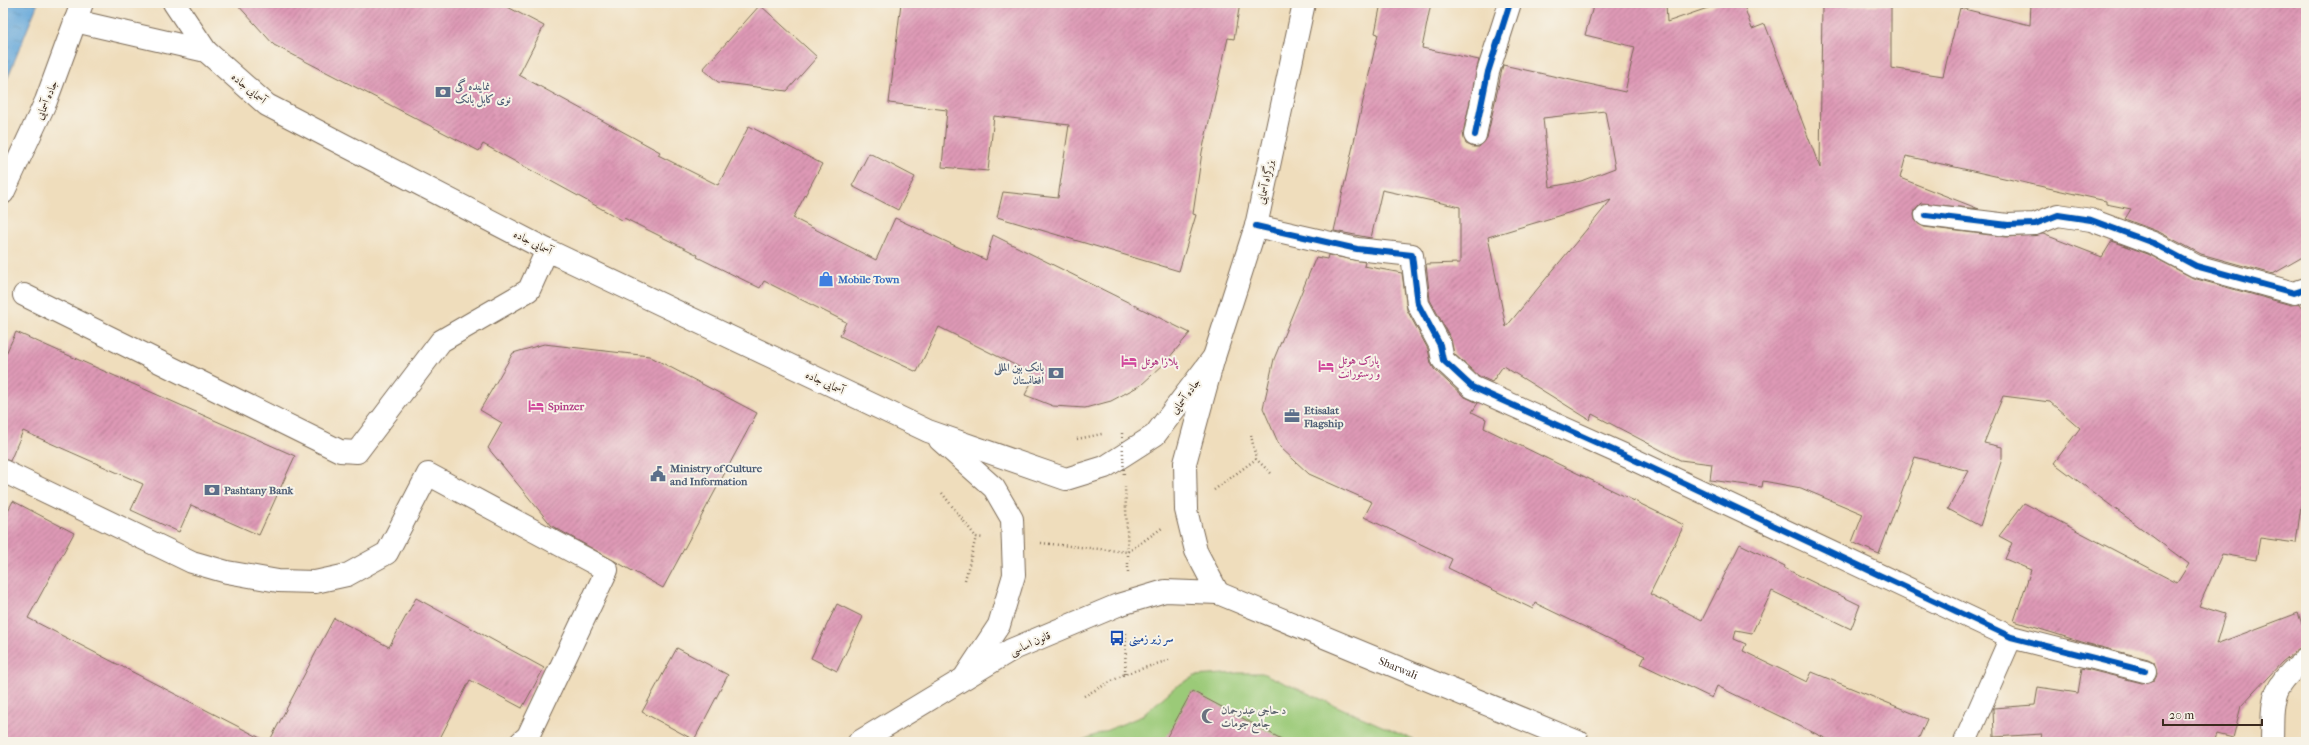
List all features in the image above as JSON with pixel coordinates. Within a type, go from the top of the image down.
[{"type":"main road","name":"آسمایی جاده","points":[[174,3],[206,51],[267,105],[547,250],[928,431]]},
{"type":"main road","name":"بزرگراه آسمایی","points":[[1214,357],[1256,226],[1304,3]]},
{"type":"main road","points":[[1475,135],[1488,72],[1510,3]]},
{"type":"main road","points":[[78,12],[206,51]]},
{"type":"main road","name":"جاده آسمایی","points":[[3,193],[46,101],[78,12]]},
{"type":"main road","points":[[1926,216],[2008,225],[2035,224],[2058,215],[2091,220],[2153,243],[2196,266],[2294,293],[2306,290]]},
{"type":"main road","points":[[1256,226],[1357,249],[1412,255],[1418,304],[1440,345],[1443,360],[1472,387],[1624,455],[2011,637],[2145,671]]},
{"type":"main road","points":[[24,294],[340,451],[357,452],[441,341],[529,290],[547,250]]},
{"type":"main road","name":"جاده آسمایی","points":[[928,431],[1066,479],[1105,467],[1155,435],[1214,357]]},
{"type":"main road","name":"جاده آسمایی","points":[[1214,357],[1185,464],[1186,510],[1196,551],[1218,593]]},
{"type":"main road","points":[[928,431],[951,448],[994,488],[1012,518],[1014,575],[999,625],[961,681]]},
{"type":"main road","points":[[3,471],[192,562],[227,572],[278,581],[315,582],[347,575],[387,553],[428,474],[607,570],[528,736],[521,742]]},
{"type":"main road","name":"قانون اساسی","points":[[859,742],[1011,650],[1127,602],[1165,591],[1218,593]]},
{"type":"main road","name":"Sharwali","points":[[1218,593],[1578,742]]},
{"type":"main road","points":[[1966,742],[2011,637]]},
{"type":"main road","points":[[2272,742],[2273,699],[2279,685],[2306,659]]},
{"type":"path","points":[[1122,433],[1128,552],[1125,674]]},
{"type":"path","points":[[1251,435],[1256,459],[1273,475]]},
{"type":"path","points":[[942,493],[976,537],[1128,552],[1256,459]]},
{"type":"path","points":[[965,580],[976,537]]},
{"type":"path","points":[[1084,696],[1125,674],[1172,659]]},
{"type":"green space","points":[[1262,673],[1418,742],[1078,742],[1142,716],[1175,687],[1195,676]]},
{"type":"water","points":[[3,3],[38,3],[3,89]]},
{"type":"building","points":[[236,3],[500,3],[544,26],[519,75],[660,152],[658,155],[718,185],[749,126],[822,164],[793,218],[876,260],[895,218],[986,260],[993,235],[1190,333],[1163,365],[1141,385],[1111,401],[1085,408],[1053,406],[1025,395],[1035,375],[939,327],[917,372],[840,336],[846,322],[764,281],[760,288],[697,257],[698,255],[624,218],[622,220],[483,144],[479,151],[274,45]]},
{"type":"building","points":[[901,3],[1240,3],[1234,39],[1228,38],[1202,152],[1193,214],[1196,215],[1179,271],[997,217],[1003,192],[1058,198],[1069,125],[994,116],[988,171],[942,167],[947,110],[889,103]]},
{"type":"building","points":[[1381,3],[1431,3],[1422,48],[1479,60],[1463,133],[1466,144],[1473,147],[1479,147],[1487,138],[1503,65],[1625,92],[1635,47],[1585,35],[1594,3],[1666,3],[1667,22],[1722,3],[1743,3],[1752,29],[1765,24],[1820,168],[1822,5],[1891,5],[1891,68],[1943,76],[1960,8],[2030,25],[2031,3],[2306,3],[2306,255],[2273,274],[2201,254],[2159,232],[2125,219],[2131,209],[2106,204],[2106,201],[1906,156],[1900,178],[1979,209],[1921,203],[1916,208],[1914,214],[1915,220],[1924,227],[2007,237],[2043,234],[2102,257],[2112,241],[2148,254],[2193,278],[2291,305],[2299,304],[2306,312],[2306,468],[2296,543],[2260,538],[2256,560],[2222,554],[2199,606],[2225,614],[2216,644],[2298,613],[2306,635],[2306,647],[2298,649],[2282,662],[2241,706],[2233,738],[2217,734],[2214,742],[2040,742],[2042,734],[1994,737],[1993,708],[2035,705],[2038,687],[2078,693],[2082,668],[2142,683],[2154,680],[2157,674],[2154,662],[2148,659],[2085,643],[2014,621],[2031,570],[2005,559],[2012,543],[1999,536],[2024,503],[2177,583],[2189,564],[2054,463],[2080,428],[2050,402],[2003,396],[1984,443],[2002,447],[2002,459],[1980,526],[1948,509],[1969,471],[1915,457],[1879,554],[1852,542],[1863,514],[1801,488],[1763,481],[1762,487],[1710,480],[1712,464],[1680,460],[1592,414],[1590,420],[1503,366],[1492,382],[1479,376],[1454,354],[1451,339],[1430,300],[1426,264],[1460,263],[1460,207],[1382,190],[1371,238],[1334,231],[1378,34],[1375,33]],"holes":[[[1605,111],[1615,168],[1581,181],[1550,187],[1543,118]],[[1611,200],[1506,327],[1488,237]]]},
{"type":"building","points":[[760,5],[817,57],[787,91],[718,82],[703,69]]},
{"type":"building","points":[[869,153],[915,177],[898,210],[852,186]]},
{"type":"building","points":[[1328,255],[1365,262],[1364,266],[1402,273],[1407,310],[1428,349],[1434,369],[1463,396],[1478,403],[1472,412],[1486,419],[1484,428],[1684,525],[1650,594],[1702,620],[1740,544],[1785,566],[1784,568],[1860,605],[1851,629],[1772,591],[1752,633],[1736,630],[1734,639],[1746,644],[1743,651],[1807,682],[1812,672],[1927,719],[1917,742],[1833,742],[1717,686],[1712,698],[1641,664],[1645,656],[1535,603],[1533,609],[1448,568],[1452,559],[1364,517],[1372,502],[1309,474],[1280,447],[1263,408],[1274,359],[1316,257],[1327,259]]},
{"type":"building","points":[[16,332],[295,456],[259,535],[191,505],[179,532],[131,510],[143,484],[23,431],[10,461],[3,459],[3,360]]},
{"type":"building","points":[[544,344],[649,356],[757,413],[663,588],[552,526],[488,448],[502,423],[480,410],[513,353]]},
{"type":"building","points":[[13,501],[74,533],[28,618],[268,742],[3,742],[3,520]]},
{"type":"building","points":[[416,598],[544,668],[522,708],[470,680],[438,742],[269,742],[334,618],[389,647]]},
{"type":"building","points":[[837,604],[863,617],[837,671],[811,658]]},
{"type":"building","points":[[677,648],[728,675],[694,740],[642,712]]},
{"type":"building","name":"د حاجي عبدرحمان جامع جومات","points":[[1192,691],[1287,742],[1164,742]]},
{"type":"cycle path","points":[[1475,135],[1488,72],[1510,3]]},
{"type":"cycle path","points":[[1926,215],[2008,225],[2035,224],[2058,215],[2091,220],[2153,243],[2196,266],[2294,293],[2306,289]]},
{"type":"cycle path","points":[[1256,226],[1357,249],[1412,255],[1418,304],[1440,345],[1443,360],[1472,387],[1624,455],[2011,637],[2145,671]]},
{"type":"place","name":"نماینده گی نوی کابل بانک","points":[[443,92]]},
{"type":"place","name":"Mobile Town","points":[[826,279]]},
{"type":"place","name":"پلازا هوتل","points":[[1129,361]]},
{"type":"place","name":"پارک هوتل و رستورانت","points":[[1326,366]]},
{"type":"place","name":"بانک بین المللی افغانستان","points":[[1056,373]]},
{"type":"place","name":"Spinzer","points":[[536,406]]},
{"type":"place","name":"Etisalat Flagship","points":[[1292,416]]},
{"type":"place","name":"Ministry of Culture and Information","points":[[658,474]]},
{"type":"place","name":"Pashtany Bank","points":[[212,490]]},
{"type":"place","name":"سر زیر زمینی","points":[[1117,638]]},
{"type":"place","name":"د حاجي عبدرحمان جامع جومات","points":[[1209,716]]}]
